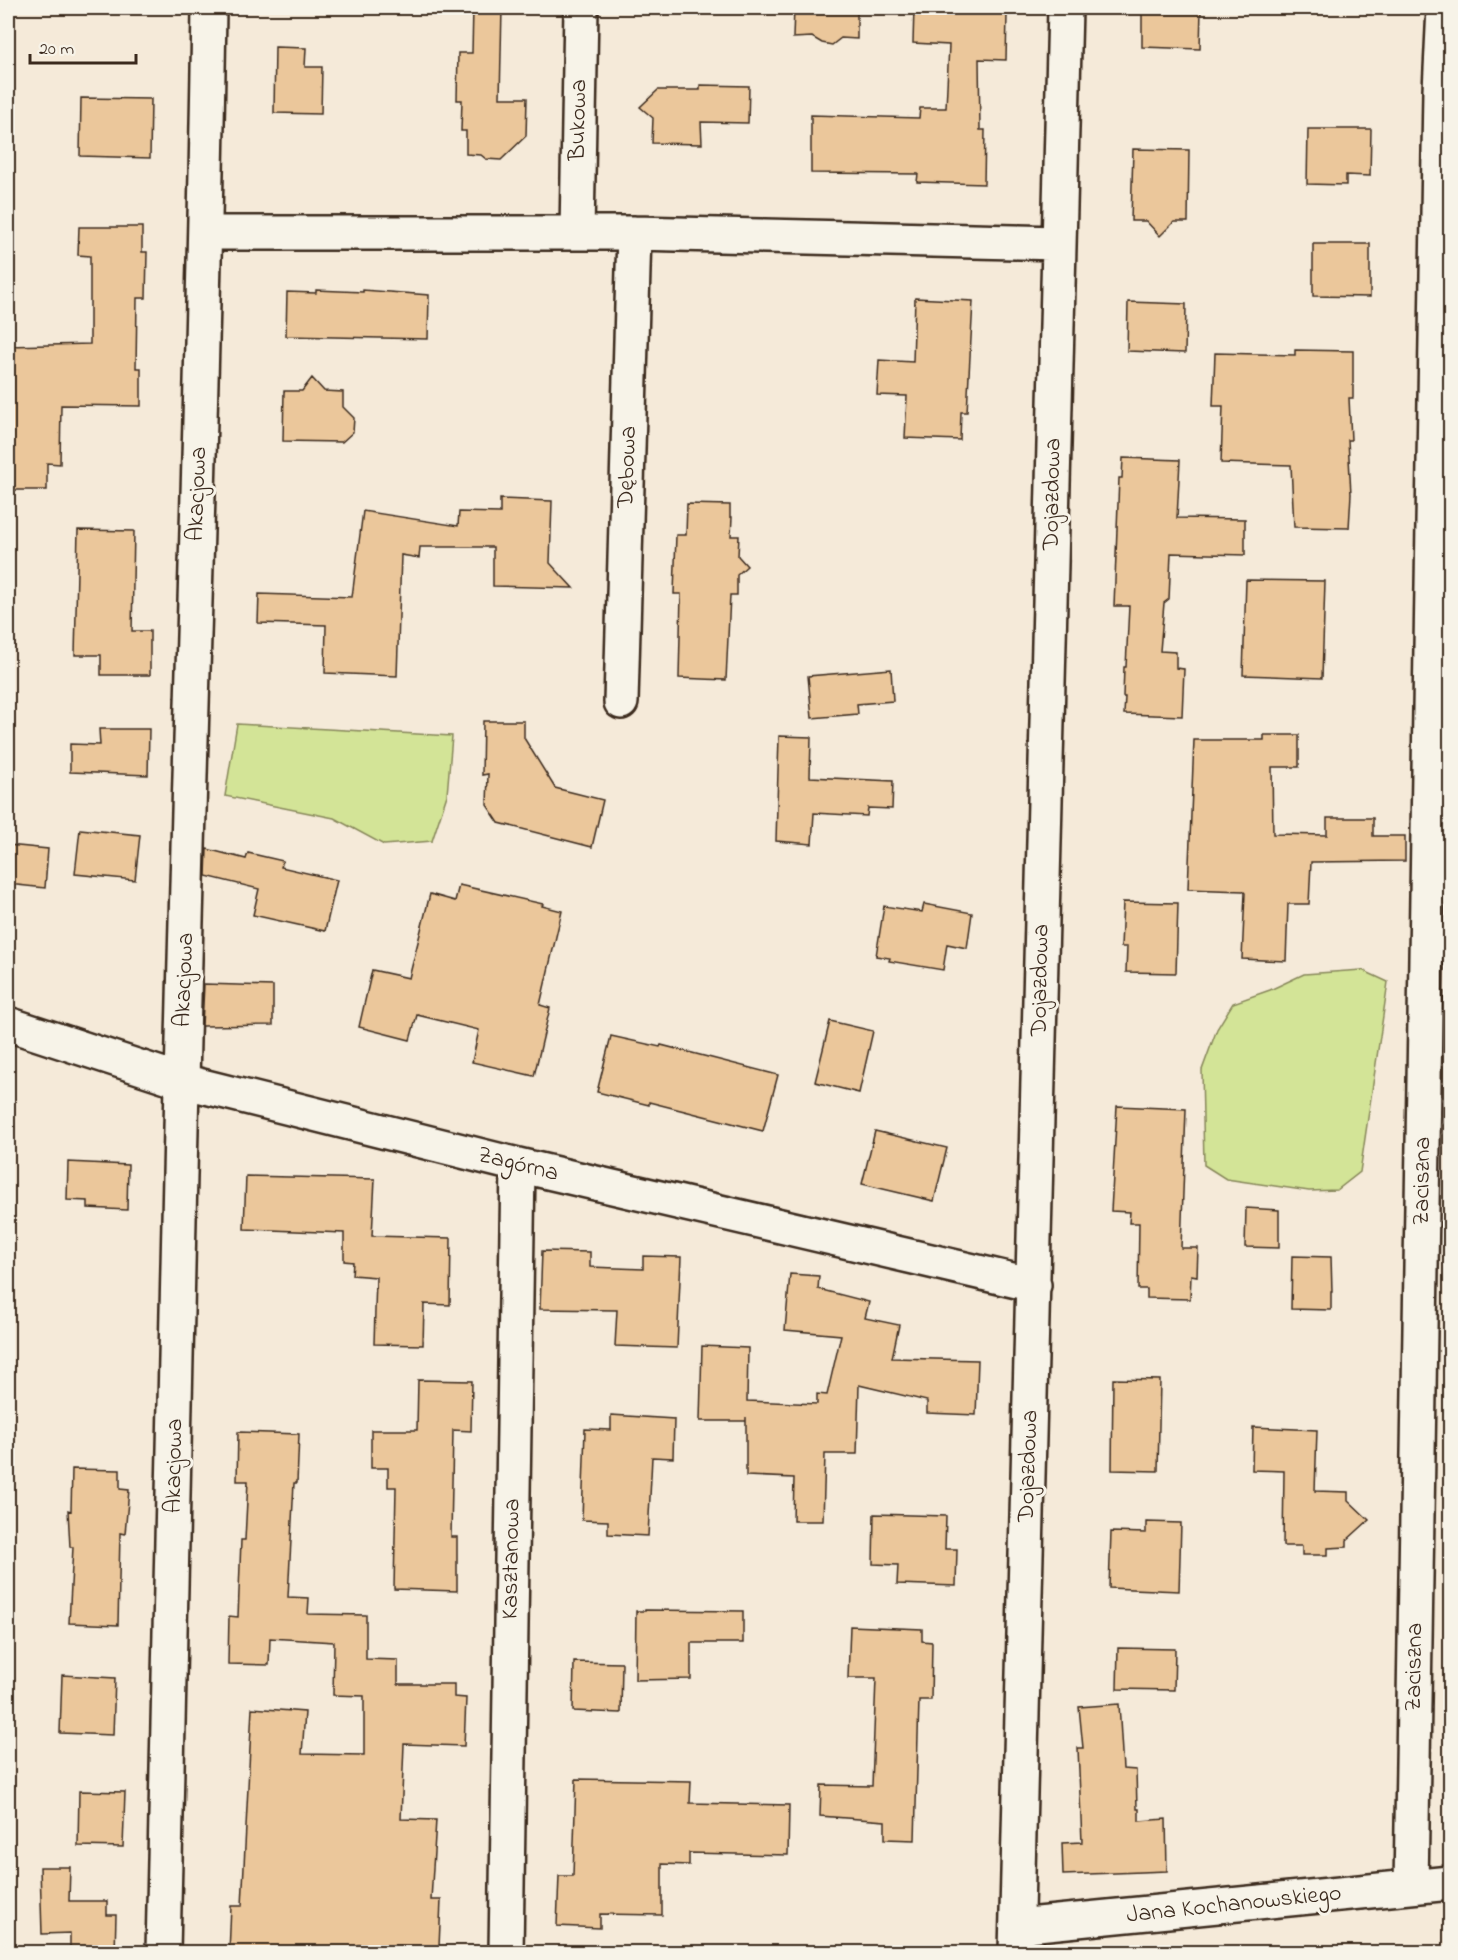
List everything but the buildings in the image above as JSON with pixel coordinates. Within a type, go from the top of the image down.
[{"type":"street","name":"Akacjowa","points":[[164,1953],[182,1081],[206,233],[209,8]]},
{"type":"street","name":"Bukowa","points":[[577,232],[581,8]]},
{"type":"street","name":"Dojazdowa","points":[[1016,1939],[1065,8]]},
{"type":"street","name":"Zaciszna","points":[[1438,1890],[1444,8]]},
{"type":"street","points":[[206,233],[577,232],[1059,243]]},
{"type":"street","name":"Dębowa","points":[[621,702],[634,233]]},
{"type":"street","name":"Zagórna","points":[[8,1024],[182,1081],[518,1165],[1034,1285]]},
{"type":"street","name":"Kasztanowa","points":[[506,1953],[518,1165]]},
{"type":"street","name":"Jana Kochanowskiego","points":[[1016,1939],[1438,1890]]},
{"type":"green space","points":[[237,724],[452,736],[447,795],[432,841],[384,845],[334,818],[225,796]]},
{"type":"green space","points":[[1362,970],[1388,982],[1360,1172],[1337,1190],[1309,1191],[1226,1179],[1204,1165],[1202,1070],[1217,1029],[1233,1003],[1270,990],[1304,974]]}]
